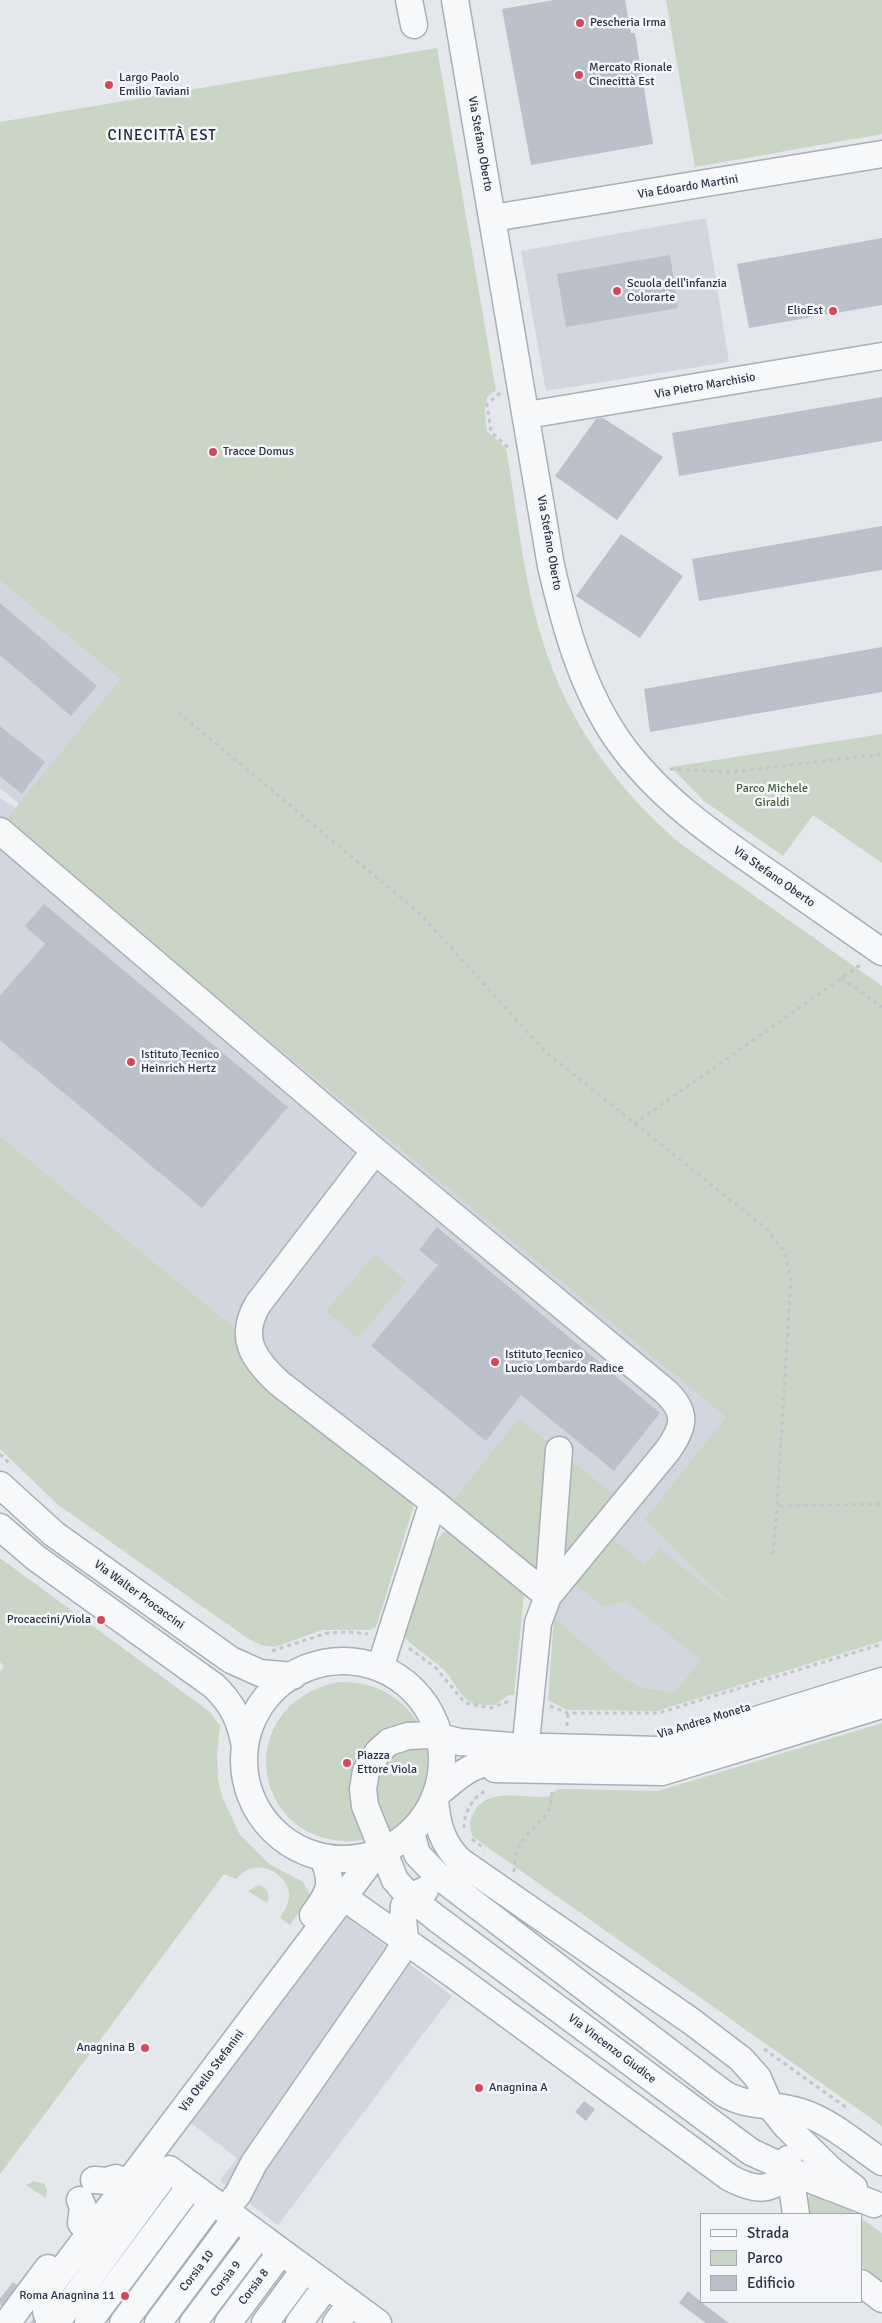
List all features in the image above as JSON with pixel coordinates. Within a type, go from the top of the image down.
[{"type":"street","name":"Via Stefano Oberto","points":[[454,0],[527,415],[551,566],[575,652],[602,715],[637,765],[662,792],[711,833],[873,959]]},
{"type":"street","name":"Via Edoardo Martini","points":[[493,218],[882,154]]},
{"type":"street","name":"Via Pietro Marchisio","points":[[527,415],[882,356]]},
{"type":"street","points":[[0,831],[375,1151],[666,1392],[680,1410],[682,1417],[679,1432],[668,1450],[548,1596]]},
{"type":"street","points":[[375,1151],[258,1304],[250,1321],[249,1339],[254,1355],[259,1364],[279,1383],[433,1502],[548,1596]]},
{"type":"street","points":[[526,1732],[538,1623],[548,1596],[559,1450]]},
{"type":"street","name":"Via Walter Procaccini","points":[[6,1476],[54,1534],[231,1660],[260,1673],[292,1676]]},
{"type":"street","points":[[380,1668],[433,1502]]},
{"type":"street","points":[[0,1528],[36,1558],[214,1686],[228,1700],[238,1716],[245,1749],[247,1785],[263,1818],[275,1832],[289,1843],[306,1852],[332,1878],[405,1940],[730,2178],[748,2186],[762,2188],[775,2185],[790,2171]]},
{"type":"street","points":[[245,1749],[250,1727],[266,1698],[292,1676],[311,1667],[334,1662],[357,1662],[380,1668],[392,1674],[414,1691],[435,1725],[440,1758],[435,1798],[425,1817],[411,1833],[380,1852],[352,1859],[332,1878]]},
{"type":"street","name":"Via Andrea Moneta","points":[[435,1725],[526,1732],[654,1737],[754,1718],[796,1705],[882,1666]]},
{"type":"street","name":"Via Andrea Moneta","points":[[435,1725],[460,1742],[493,1745],[653,1750],[796,1705],[882,1681]]},
{"type":"street","name":"Via Andrea Moneta","points":[[796,1705],[882,1695]]},
{"type":"street","name":"Via Andrea Moneta","points":[[796,1705],[882,1705]]},
{"type":"street","name":"Via Andrea Moneta","points":[[435,1798],[469,1768],[483,1762],[499,1760],[658,1762],[754,1718]]},
{"type":"street","points":[[380,1852],[365,1806],[363,1785],[368,1766],[378,1752],[394,1740],[435,1725]]},
{"type":"street","name":"Via Vincenzo Giudice","points":[[435,1798],[440,1834],[460,1861],[518,1899],[726,2048],[755,2074],[770,2106],[805,2146],[878,2207]]},
{"type":"street","points":[[411,1833],[414,1847],[422,1860],[460,1893],[723,2093],[744,2103],[802,2112],[820,2120],[882,2162]]},
{"type":"street","name":"Via Vincenzo Giudice","points":[[380,1852],[395,1880],[410,1897],[742,2146],[790,2171],[878,2207]]},
{"type":"street","name":"Via Otello Stefanini","points":[[52,2323],[48,2320],[45,2299],[48,2289],[332,1878],[380,1852]]},
{"type":"street","name":"Via Otello Stefanini","points":[[14,2319],[93,2195],[327,1897],[332,1878]]},
{"type":"street","points":[[123,2323],[238,2194],[254,2163],[398,1955],[405,1940],[403,1912],[410,1897],[431,1889],[460,1893]]},
{"type":"street","points":[[770,2106],[790,2171],[796,2213]]},
{"type":"street","points":[[56,2323],[169,2169],[327,2285],[343,2313],[372,2321]]},
{"type":"street","points":[[88,2323],[191,2185]]},
{"type":"street","name":"Corsia 10","points":[[158,2323],[225,2210]]},
{"type":"street","name":"Corsia 9","points":[[193,2323],[259,2235]]},
{"type":"street","name":"Corsia 8","points":[[228,2323],[281,2252]]},
{"type":"street","points":[[265,2323],[305,2269]]},
{"type":"street","points":[[862,2284],[882,2299]]},
{"type":"street","points":[[299,2323],[327,2285]]},
{"type":"path","points":[[500,386],[501,393],[487,404],[491,432],[508,447],[510,456]]},
{"type":"path","points":[[178,712],[413,907],[547,1054],[761,1224],[776,1239],[785,1253],[790,1269],[791,1287],[773,1554]]},
{"type":"path","points":[[637,765],[666,769],[732,772],[882,754]]},
{"type":"path","points":[[854,958],[873,959]]},
{"type":"path","points":[[634,1124],[841,978],[873,959]]},
{"type":"path","points":[[841,978],[882,1007]]},
{"type":"path","points":[[0,1454],[6,1476]]},
{"type":"path","points":[[777,1506],[882,1504]]},
{"type":"path","points":[[269,1650],[276,1650],[327,1634],[349,1632],[372,1634]]},
{"type":"path","points":[[548,1705],[568,1713],[754,1718],[796,1705],[882,1644]]},
{"type":"path","points":[[404,1645],[420,1654],[436,1668],[465,1703],[491,1708],[499,1707],[507,1701],[513,1702]]},
{"type":"path","points":[[568,1713],[568,1724]]},
{"type":"path","points":[[513,1878],[515,1853],[522,1840],[546,1817],[552,1805],[552,1788],[546,1788]]},
{"type":"path","points":[[491,1789],[483,1792],[472,1803],[464,1819],[464,1828],[468,1836],[491,1854]]},
{"type":"path","points":[[506,1865],[518,1873]]},
{"type":"path","points":[[760,2047],[855,2114]]},
{"type":"shaded area","points":[[706,218],[729,362],[546,391],[521,251]]},
{"type":"shaded area","points":[[0,581],[120,679],[19,804],[0,788]]},
{"type":"shaded area","points":[[0,798],[15,808],[4,822],[727,1417],[644,1520],[740,1614],[674,1693],[646,1688],[625,1679],[251,1370],[235,1328],[0,1136]]},
{"type":"shaded area","points":[[347,1917],[452,1996],[278,2225],[220,2181],[237,2158],[191,2123]]},
{"type":"green space","points":[[666,0],[882,0],[882,134],[695,167]]},
{"type":"green space","points":[[437,48],[496,391],[491,393],[486,402],[487,431],[506,448],[525,568],[535,616],[552,669],[565,698],[596,752],[615,777],[657,823],[681,844],[882,986],[882,1641],[657,1711],[567,1710],[548,1700],[554,1618],[625,1679],[646,1688],[674,1693],[701,1660],[627,1601],[604,1607],[574,1583],[612,1538],[645,1565],[659,1548],[735,1609],[644,1520],[726,1417],[4,822],[120,679],[0,581],[0,122]]},
{"type":"green space","name":"Parco Michele Giraldi","points":[[882,734],[882,863],[813,815],[783,856],[704,801],[671,767]]},
{"type":"green space","points":[[0,1136],[235,1328],[251,1370],[414,1505],[376,1627],[370,1630],[322,1630],[272,1647],[256,1643],[57,1504],[0,1449]]},
{"type":"green space","points":[[375,1254],[406,1281],[358,1338],[326,1311]]},
{"type":"green space","points":[[519,1418],[554,1447],[545,1583],[449,1506]]},
{"type":"green space","points":[[563,1454],[617,1497],[556,1573]]},
{"type":"green space","points":[[443,1532],[448,1532],[524,1594],[514,1695],[509,1695],[495,1705],[477,1704],[468,1701],[444,1670],[403,1635],[428,1554]]},
{"type":"green space","points":[[0,1558],[210,1712],[220,1726],[217,1753],[218,1780],[223,1799],[240,1835],[269,1864],[303,1882],[310,1895],[290,1925],[280,1918],[287,1906],[289,1892],[284,1880],[274,1872],[262,1868],[249,1869],[236,1879],[224,1874],[0,2174],[0,1671],[4,1666],[0,1662]]},
{"type":"green space","name":"Piazza Ettore Viola","points":[[338,1682],[363,1684],[385,1692],[404,1706],[420,1726],[375,1742],[371,1839],[332,1840],[301,1827],[279,1806],[268,1778],[267,1748],[278,1720],[302,1697]]},
{"type":"green space","points":[[882,1723],[882,2126],[473,1837],[471,1831],[471,1820],[478,1806],[494,1797],[543,1797],[550,1796],[558,1789],[658,1791]]},
{"type":"green space","points":[[426,1745],[427,1772],[420,1796],[406,1818],[384,1834],[375,1811],[376,1773],[396,1751]]},
{"type":"green space","points":[[258,1885],[264,1887],[267,1891],[269,1897],[267,1903],[248,1891]]},
{"type":"green space","points":[[34,2181],[44,2184],[47,2190],[46,2198],[26,2185]]},
{"type":"green space","points":[[811,2194],[846,2207],[855,2213],[808,2213],[807,2199]]},
{"type":"green space","points":[[862,2219],[882,2233],[882,2282],[862,2267]]},
{"type":"building","name":"Mercato Rionale Cinecittà Est","points":[[554,0],[625,0],[631,33],[635,33],[653,144],[531,165],[502,9]]},
{"type":"building","points":[[882,238],[882,305],[749,328],[737,264]]},
{"type":"building","name":"Scuola dell'infanzia Colorarte","points":[[670,255],[678,308],[566,327],[557,274]]},
{"type":"building","points":[[882,397],[882,441],[679,476],[672,433]]},
{"type":"building","points":[[603,418],[663,457],[617,520],[555,476],[596,419]]},
{"type":"building","points":[[882,526],[882,570],[699,601],[692,559]]},
{"type":"building","points":[[621,534],[683,576],[640,638],[576,596]]},
{"type":"building","points":[[0,603],[97,686],[71,716],[0,655]]},
{"type":"building","points":[[882,647],[882,692],[650,732],[644,689]]},
{"type":"building","points":[[0,726],[45,762],[22,794],[0,776]]},
{"type":"building","name":"Istituto Tecnico Heinrich Hertz","points":[[44,904],[288,1107],[202,1208],[0,1040],[0,996],[45,944],[25,926]]},
{"type":"building","name":"Istituto Tecnico Lucio Lombardo Radice","points":[[437,1227],[660,1413],[614,1471],[521,1395],[486,1441],[371,1346],[438,1265],[419,1250]]},
{"type":"building","points":[[584,2101],[595,2109],[586,2121],[575,2112]]},
{"type":"building","points":[[688,2291],[700,2303],[729,2323],[706,2323],[679,2303]]},
{"type":"tunnel","points":[[5,2292],[42,2323]]},
{"type":"place","name":"Pescheria Irma","points":[[580,23]]},
{"type":"place","name":"Mercato Rionale Cinecittà Est","points":[[579,75]]},
{"type":"place","name":"Largo Paolo Emilio Taviani","points":[[109,85]]},
{"type":"place","name":"Scuola dell'infanzia Colorarte","points":[[617,291]]},
{"type":"place","name":"ElioEst","points":[[833,311]]},
{"type":"place","name":"Tracce Domus","points":[[213,452]]},
{"type":"place","name":"Istituto Tecnico Heinrich Hertz","points":[[131,1062]]},
{"type":"place","name":"Istituto Tecnico Lucio Lombardo Radice","points":[[495,1362]]},
{"type":"place","name":"Procaccini/Viola","points":[[101,1620]]},
{"type":"place","name":"Piazza Ettore Viola","points":[[347,1763]]},
{"type":"place","name":"Anagnina B","points":[[145,2048]]},
{"type":"place","name":"Anagnina A","points":[[479,2088]]},
{"type":"place","name":"Roma Anagnina 11","points":[[125,2296]]},
{"type":"district","name":"CINECITTÀ EST","points":[[162,136]]}]
